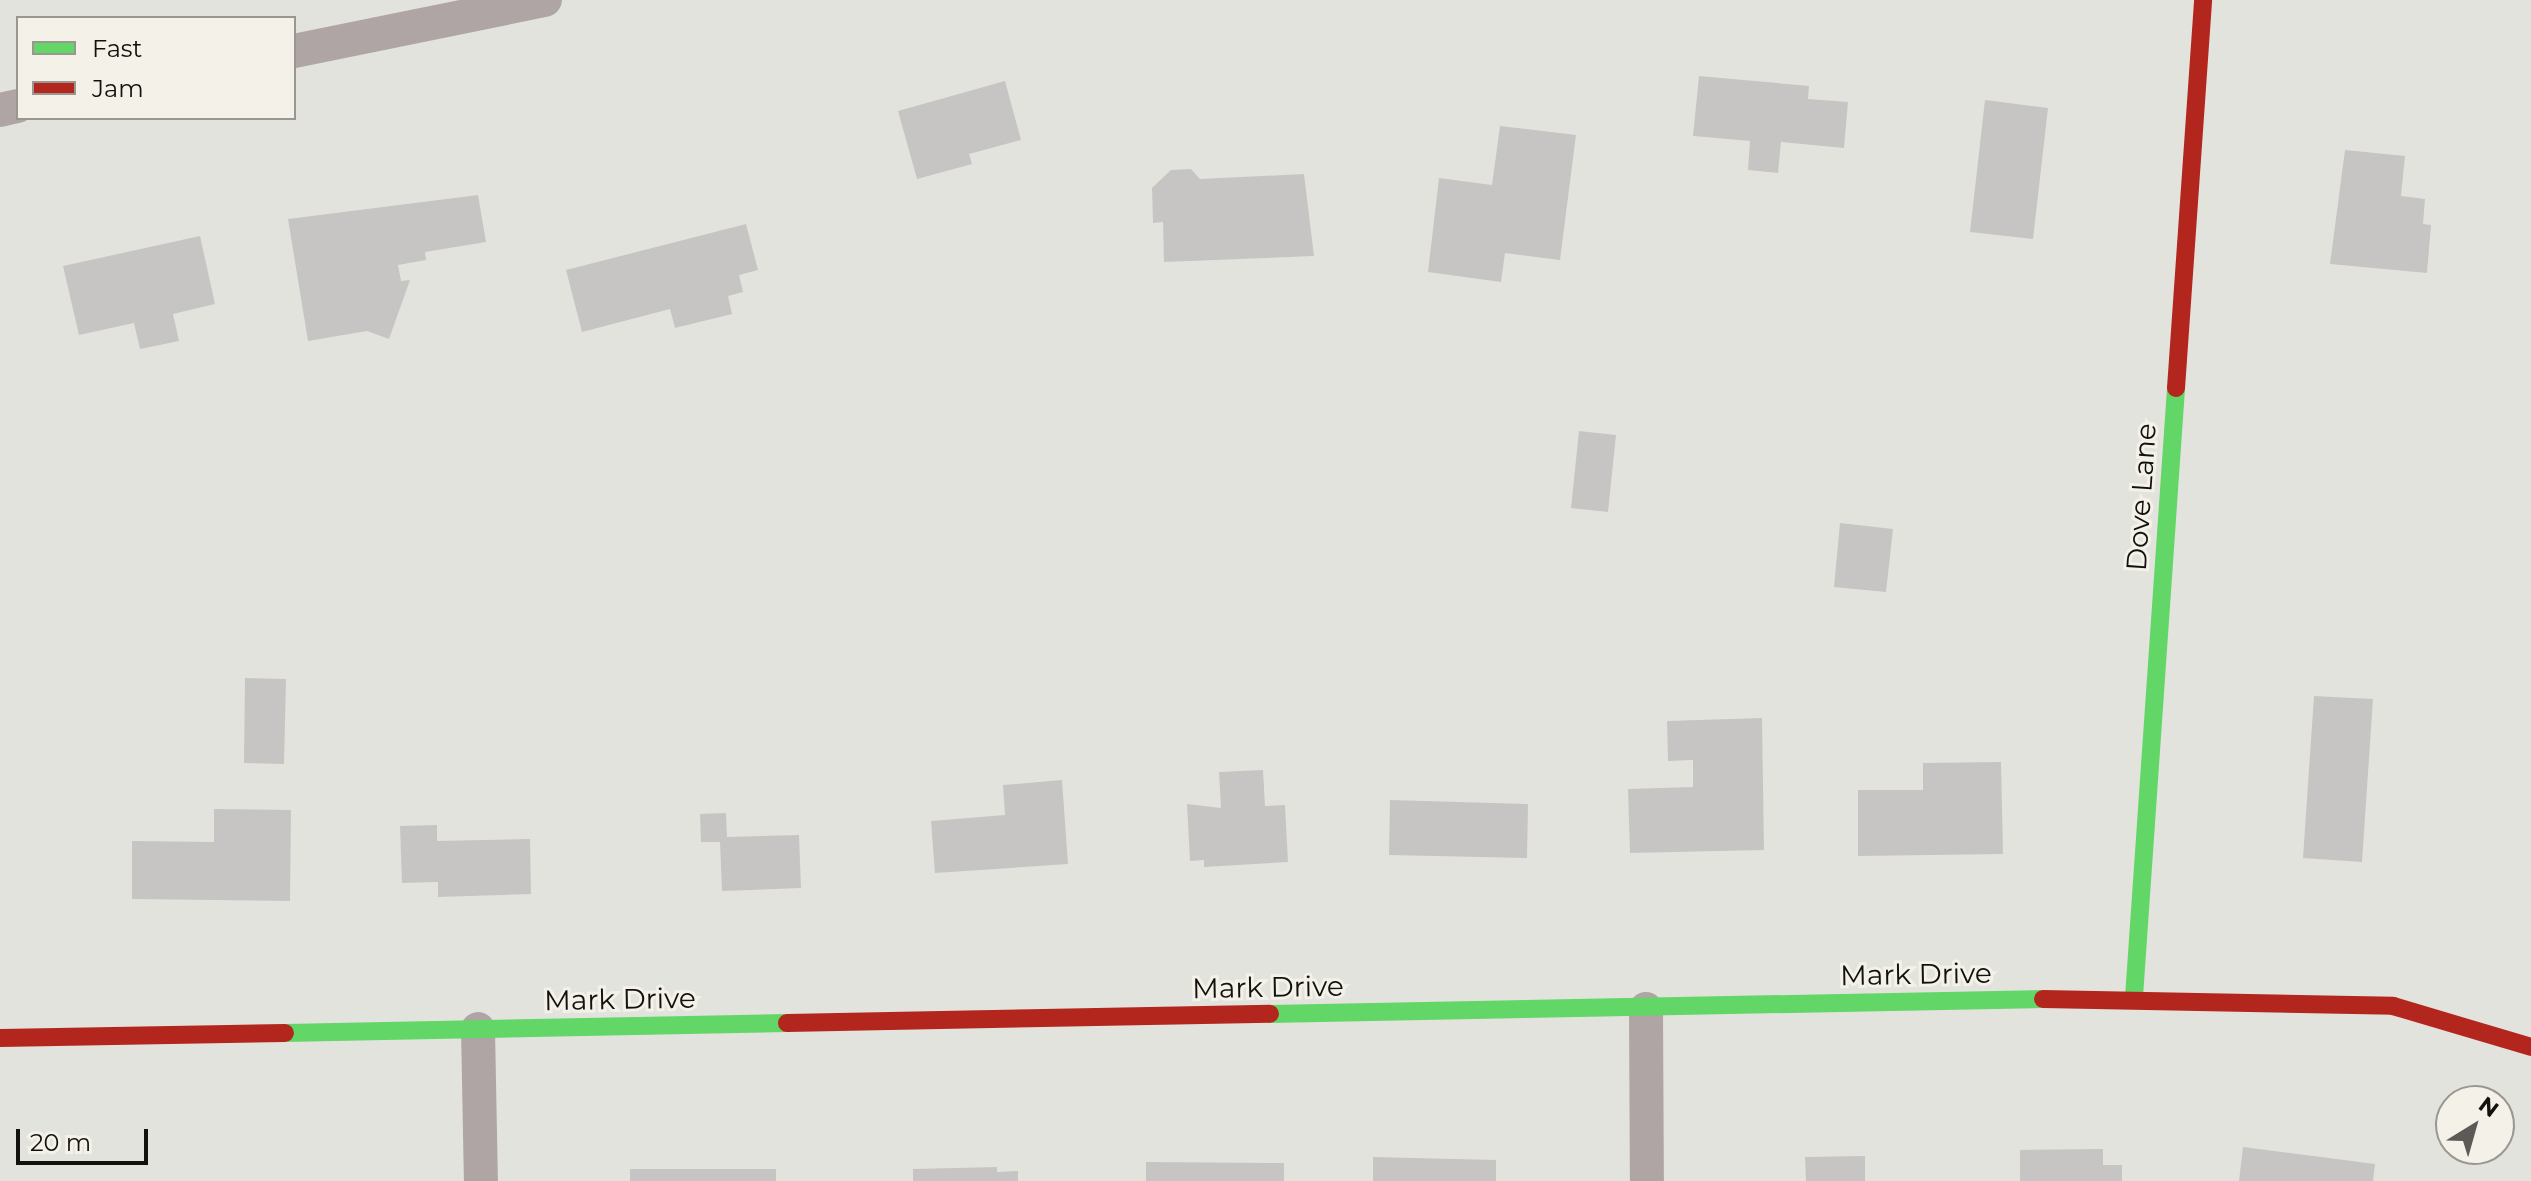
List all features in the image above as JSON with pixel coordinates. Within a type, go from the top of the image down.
[{"type":"street","points":[[296,51],[545,0]]},
{"type":"street","name":"Dove Lane","points":[[2134,997],[2203,0]]},
{"type":"street","name":"Mark Drive","points":[[0,1038],[1646,1009],[2134,997],[2393,1006],[2531,1047]]},
{"type":"street","points":[[1646,1009],[1647,1181]]},
{"type":"street","points":[[478,1029],[481,1181]]},
{"type":"building","points":[[1699,76],[1809,86],[1808,99],[1848,102],[1844,148],[1781,142],[1778,173],[1748,170],[1750,141],[1693,136]]},
{"type":"building","points":[[1005,81],[1021,140],[969,154],[972,164],[917,179],[898,111]]},
{"type":"building","points":[[1985,100],[2048,108],[2033,239],[1970,232]]},
{"type":"building","points":[[1500,126],[1576,135],[1560,260],[1505,253],[1501,282],[1428,272],[1439,178],[1492,185]]},
{"type":"building","points":[[2345,150],[2405,156],[2401,196],[2425,199],[2423,224],[2431,225],[2427,273],[2330,264]]},
{"type":"building","points":[[1191,169],[1200,179],[1304,174],[1314,256],[1164,262],[1163,222],[1153,223],[1152,188],[1171,170]]},
{"type":"building","points":[[478,195],[486,242],[425,252],[426,260],[398,265],[401,281],[410,280],[389,339],[367,331],[308,341],[288,219]]},
{"type":"building","points":[[746,224],[758,270],[739,275],[743,292],[728,296],[732,314],[675,328],[670,309],[582,332],[566,270]]},
{"type":"building","points":[[200,236],[215,304],[173,314],[179,341],[140,349],[134,323],[79,335],[63,266]]},
{"type":"building","points":[[1579,431],[1616,435],[1608,512],[1571,508]]},
{"type":"building","points":[[1840,523],[1893,529],[1886,592],[1834,587]]},
{"type":"building","points":[[245,678],[286,679],[284,764],[244,763]]},
{"type":"building","points":[[2314,696],[2373,699],[2362,862],[2303,858]]},
{"type":"building","points":[[1762,718],[1764,850],[1630,853],[1628,789],[1693,787],[1693,760],[1668,761],[1667,721]]},
{"type":"building","points":[[2001,762],[2003,854],[1858,856],[1858,790],[1923,790],[1923,763]]},
{"type":"building","points":[[1263,770],[1265,806],[1285,805],[1288,862],[1204,867],[1204,860],[1190,861],[1187,804],[1221,808],[1219,772]]},
{"type":"building","points":[[1062,780],[1068,864],[935,873],[931,821],[1005,815],[1003,785]]},
{"type":"building","points":[[1390,800],[1528,804],[1527,858],[1389,855]]},
{"type":"building","points":[[214,809],[291,810],[290,901],[132,899],[132,841],[214,842]]},
{"type":"building","points":[[726,813],[727,837],[799,835],[801,888],[722,891],[720,842],[701,842],[700,814]]},
{"type":"building","points":[[437,825],[437,841],[530,839],[531,894],[438,897],[438,882],[402,883],[400,826]]},
{"type":"building","points":[[2243,1147],[2375,1164],[2373,1181],[2239,1181]]},
{"type":"building","points":[[2103,1149],[2103,1165],[2122,1165],[2122,1181],[2020,1181],[2020,1150]]},
{"type":"building","points":[[1865,1156],[1865,1181],[1806,1181],[1805,1157]]},
{"type":"building","points":[[1373,1157],[1496,1160],[1496,1181],[1373,1181]]},
{"type":"building","points":[[1146,1162],[1284,1163],[1284,1181],[1146,1181]]},
{"type":"building","points":[[997,1167],[997,1172],[1018,1171],[1018,1181],[913,1181],[913,1169]]},
{"type":"building","points":[[630,1169],[776,1169],[776,1181],[630,1181]]},
{"type":"traffic: fast","points":[[2134,997],[2176,388]]},
{"type":"traffic: fast","points":[[1270,1014],[2043,999]]},
{"type":"traffic: fast","points":[[285,1033],[787,1023]]},
{"type":"traffic: jam","points":[[2176,388],[2203,0]]},
{"type":"traffic: jam","points":[[2043,999],[2393,1006],[2531,1047]]},
{"type":"traffic: jam","points":[[787,1023],[1270,1014]]},
{"type":"traffic: jam","points":[[0,1038],[285,1033]]}]
